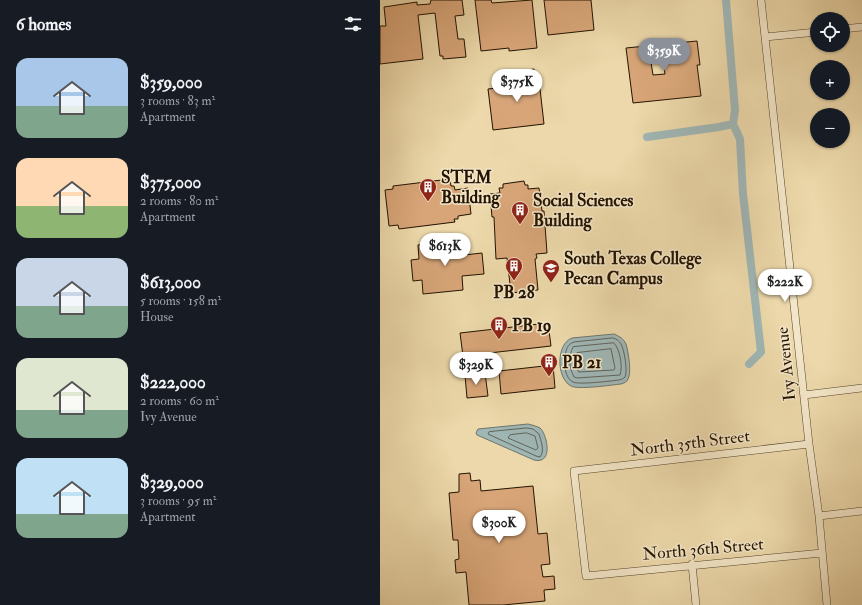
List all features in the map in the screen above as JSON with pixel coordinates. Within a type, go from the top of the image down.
[{"type":"street","name":"Ivy Avenue","points":[[761,0],[804,395],[819,516],[827,605]]},
{"type":"street","points":[[850,28],[862,27]]},
{"type":"street","points":[[765,37],[810,33]]},
{"type":"street","points":[[804,395],[862,388]]},
{"type":"street","name":"North 35th Street","points":[[586,576],[574,471],[810,444]]},
{"type":"street","points":[[819,516],[862,511]]},
{"type":"street","name":"North 36th Street","points":[[586,576],[692,564],[822,553]]},
{"type":"street","points":[[692,564],[696,605]]},
{"type":"water","points":[[614,334],[621,338],[626,344],[630,367],[627,381],[621,384],[580,388],[571,386],[566,382],[561,369],[560,361],[563,347],[567,341],[572,338]]},
{"type":"water","points":[[528,424],[540,428],[545,436],[547,454],[540,460],[534,460],[477,435],[476,433],[478,429]]},
{"type":"building","points":[[431,0],[462,0],[464,15],[455,16],[458,39],[464,39],[466,57],[443,59],[443,56],[440,56],[435,13],[418,15],[423,59],[380,64],[380,26],[386,26],[384,7],[417,2],[417,5],[430,4]]},
{"type":"building","points":[[475,0],[491,0],[492,3],[532,0],[537,48],[509,51],[509,48],[481,51]]},
{"type":"building","points":[[544,0],[591,0],[594,30],[548,35]]},
{"type":"building","points":[[697,41],[700,65],[697,65],[701,96],[633,103],[626,48]],"holes":[[[662,54],[665,74],[653,75],[650,56]]]},
{"type":"building","points":[[534,69],[535,80],[539,80],[544,124],[493,130],[488,89],[515,86],[514,72]]},
{"type":"building","name":"STEM Building","points":[[450,179],[451,186],[454,186],[455,190],[468,188],[471,214],[458,216],[458,219],[454,219],[455,222],[399,229],[398,225],[389,226],[385,190],[393,189],[393,186]]},
{"type":"building","name":"Social Sciences Building","points":[[524,181],[525,185],[528,185],[528,189],[539,188],[542,211],[544,211],[547,253],[536,254],[537,258],[535,259],[538,290],[511,293],[507,258],[496,259],[494,217],[492,217],[490,194],[500,193],[499,188],[503,188],[503,184]]},
{"type":"building","points":[[463,240],[464,255],[482,253],[484,274],[462,276],[463,290],[423,294],[422,280],[413,281],[411,260],[419,259],[418,245]]},
{"type":"building","points":[[548,323],[551,346],[463,356],[460,333]]},
{"type":"building","points":[[553,365],[555,388],[501,394],[499,371]]},
{"type":"building","points":[[485,373],[488,396],[467,398],[465,375]]},
{"type":"building","points":[[470,473],[471,481],[480,480],[481,491],[533,486],[538,534],[547,533],[550,564],[541,565],[543,577],[554,576],[555,589],[544,590],[545,601],[503,605],[469,605],[466,572],[456,573],[455,560],[459,559],[458,540],[453,540],[449,493],[459,492],[459,474]]},
{"type":"waterway","points":[[726,0],[735,110],[733,124]]},
{"type":"waterway","points":[[647,137],[733,124],[740,139],[743,194],[761,352],[749,364]]},
{"type":"place","name":"STEM Building","points":[[428,202]]},
{"type":"place","name":"Social Sciences Building","points":[[520,225]]},
{"type":"place","name":"PB 28","points":[[514,281]]},
{"type":"place","name":"South Texas College Pecan Campus","points":[[551,283]]},
{"type":"place","name":"PB 19","points":[[499,340]]},
{"type":"place","name":"PB 21","points":[[549,377]]}]
